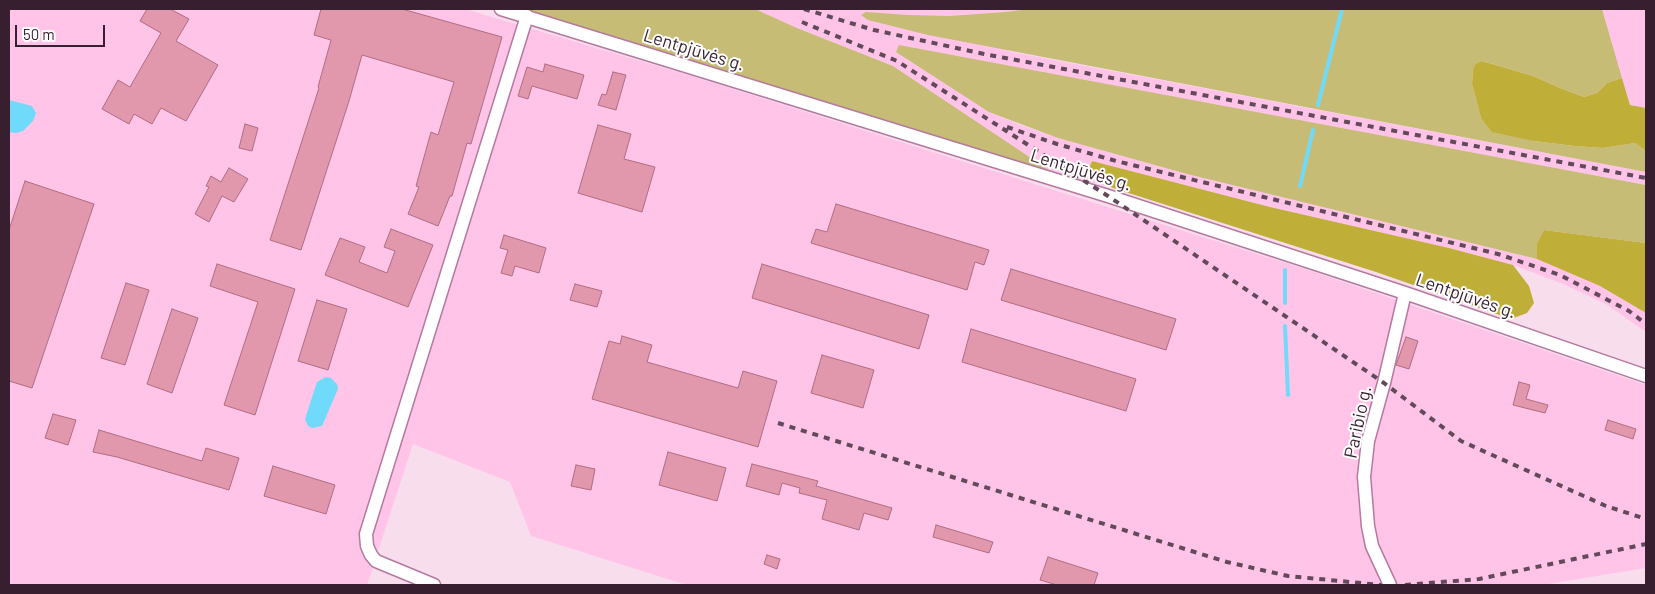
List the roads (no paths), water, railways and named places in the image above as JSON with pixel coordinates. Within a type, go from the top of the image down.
[{"type":"street","name":"Lentpjūvės g.","points":[[501,9],[1108,196],[1405,293],[1646,376]]},
{"type":"street","points":[[434,585],[376,561],[367,546],[366,534],[527,16]]},
{"type":"street","name":"Paribio g.","points":[[1390,585],[1372,546],[1368,526],[1364,478],[1368,441],[1405,293]]},
{"type":"water","points":[[9,100],[32,106],[36,113],[33,121],[23,131],[9,132]]},
{"type":"water","points":[[326,377],[331,378],[337,384],[338,389],[322,426],[312,428],[308,426],[305,419],[317,382]]},
{"type":"waterway","points":[[1318,105],[1342,9]]},
{"type":"waterway","points":[[1300,186],[1313,130]]},
{"type":"waterway","points":[[1285,270],[1285,303]]},
{"type":"waterway","points":[[1285,326],[1288,395]]},
{"type":"railway","points":[[804,9],[874,30],[984,54],[1646,178]]},
{"type":"railway","points":[[802,22],[897,61],[1108,196],[1384,383],[1461,441],[1606,506],[1646,519]]},
{"type":"railway","points":[[1007,127],[1116,161],[1498,254],[1560,275],[1629,311],[1646,324]]},
{"type":"railway","points":[[778,423],[1227,562],[1288,576],[1381,585]]},
{"type":"railway","points":[[1405,585],[1479,579],[1646,544]]}]
